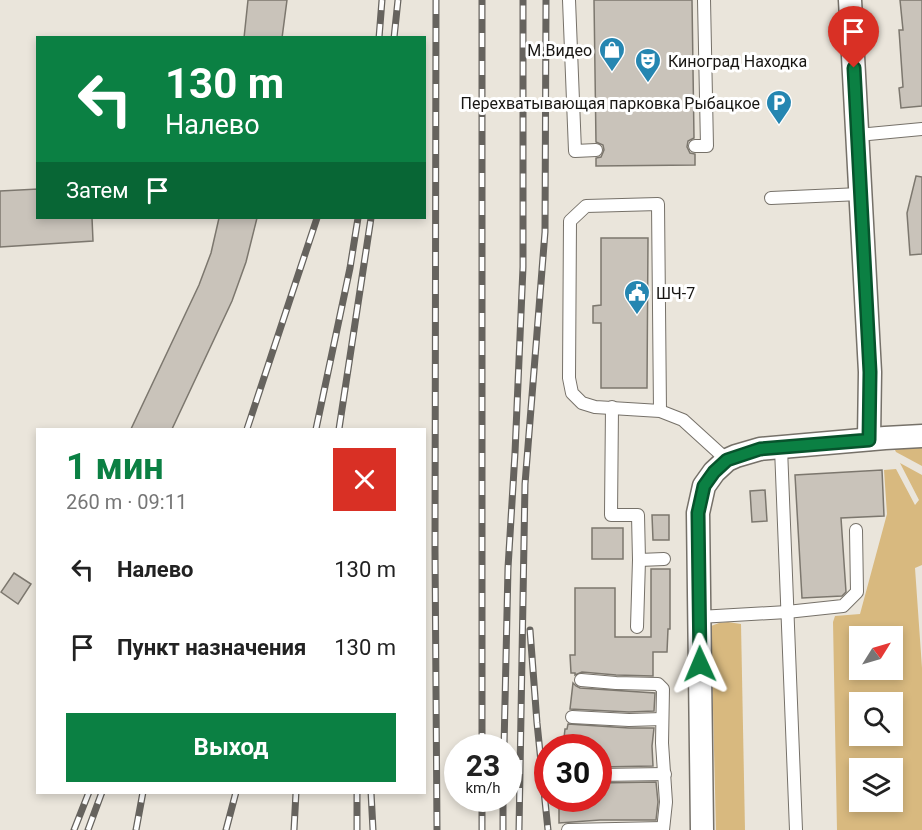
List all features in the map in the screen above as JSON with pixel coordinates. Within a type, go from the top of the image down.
[{"type":"street","points":[[850,0],[870,372],[869,440]]},
{"type":"street","points":[[702,830],[698,513],[704,486],[727,460],[760,449],[922,436]]},
{"type":"lane","points":[[569,0],[575,151],[596,150]]},
{"type":"lane","points":[[695,146],[707,146],[704,0]]},
{"type":"lane","points":[[858,135],[922,129]]},
{"type":"lane","points":[[771,198],[860,194]]},
{"type":"lane","points":[[660,411],[658,204],[586,206],[570,220],[569,378],[573,393],[582,403],[595,407],[660,411],[683,420],[727,460]]},
{"type":"lane","points":[[612,407],[611,515],[638,515],[637,627]]},
{"type":"lane","points":[[781,448],[796,830]]},
{"type":"lane","points":[[699,617],[843,606],[857,592],[856,530]]},
{"type":"lane","points":[[639,560],[664,559]]},
{"type":"lane","points":[[568,830],[663,829],[666,802],[662,743],[663,689],[658,684],[581,680]]},
{"type":"lane","points":[[572,717],[662,719]]},
{"type":"lane","points":[[612,775],[664,774]]},
{"type":"shaded area","points":[[922,444],[922,466],[896,452],[893,446]]},
{"type":"shaded area","points":[[900,463],[922,475],[922,565],[915,568],[922,668],[922,830],[837,830],[833,622],[835,616],[860,614],[887,514],[884,470],[896,469],[915,505],[919,500]]},
{"type":"shaded area","points":[[728,622],[741,624],[745,830],[716,830],[711,626]]},
{"type":"building","points":[[248,0],[287,0],[282,36],[244,36]]},
{"type":"building","points":[[594,0],[692,0],[694,138],[688,141],[687,147],[690,153],[695,154],[695,165],[596,166],[596,158],[601,157],[604,150],[603,145],[596,142]]},
{"type":"building","points":[[900,0],[922,0],[922,106],[901,108],[899,88],[903,87],[899,30],[903,30]]},
{"type":"building","points":[[916,176],[922,177],[922,254],[910,255],[907,213]]},
{"type":"building","points":[[36,189],[36,219],[92,219],[93,241],[0,247],[0,191]]},
{"type":"building","points":[[219,219],[257,219],[246,262],[232,301],[172,428],[131,428],[199,285],[211,253]]},
{"type":"building","points":[[601,238],[648,238],[647,388],[601,388],[601,323],[593,323],[593,306],[601,305]]},
{"type":"building","points":[[882,470],[884,516],[841,518],[846,592],[842,596],[802,598],[795,475]]},
{"type":"building","points":[[765,490],[767,521],[752,522],[750,491]]},
{"type":"building","points":[[652,515],[669,515],[669,540],[653,540]]},
{"type":"building","points":[[592,528],[623,528],[623,559],[592,559]]},
{"type":"building","points":[[651,569],[670,569],[670,629],[668,629],[667,652],[653,652],[653,676],[582,672],[575,675],[571,673],[570,655],[575,655],[575,588],[615,588],[615,637],[651,637]]},
{"type":"building","points":[[14,573],[31,584],[18,604],[1,592]]},
{"type":"building","points":[[573,683],[580,688],[655,693],[654,711],[570,709]]},
{"type":"building","points":[[568,724],[654,728],[653,766],[612,767],[612,734],[564,734]]},
{"type":"building","points":[[656,782],[658,802],[656,820],[559,823],[559,812],[612,812],[612,783]]},
{"type":"railway","points":[[379,36],[382,0]]},
{"type":"railway","points":[[394,36],[398,0]]},
{"type":"railway","points":[[436,0],[437,830]]},
{"type":"railway","points":[[482,0],[482,734]]},
{"type":"railway","points":[[504,734],[508,568],[523,267],[523,0]]},
{"type":"railway","points":[[519,830],[525,484],[545,232],[546,0]]},
{"type":"railway","points":[[247,428],[317,219]]},
{"type":"railway","points":[[316,428],[350,268],[358,219]]},
{"type":"railway","points":[[339,428],[371,219]]},
{"type":"railway","points":[[530,630],[548,830]]},
{"type":"railway","points":[[74,830],[88,794]]},
{"type":"railway","points":[[88,830],[101,794]]},
{"type":"railway","points":[[136,830],[143,794]]},
{"type":"railway","points":[[226,830],[235,794]]},
{"type":"railway","points":[[294,830],[296,794]]},
{"type":"railway","points":[[357,794],[357,830]]},
{"type":"railway","points":[[371,794],[373,830]]},
{"type":"railway","points":[[482,812],[482,830]]},
{"type":"railway","points":[[503,812],[503,830]]},
{"type":"place","name":"М.Видео","points":[[612,73]]},
{"type":"place","name":"Киноград Находка","points":[[648,84]]},
{"type":"place","name":"Перехватывающая парковка Рыбацкое","points":[[779,126]]},
{"type":"place","name":"ШЧ-7","points":[[637,316]]},
{"type":"route","points":[[700,664],[698,513],[704,486],[714,472],[727,460],[760,449],[869,440],[870,372],[854,68]]}]
